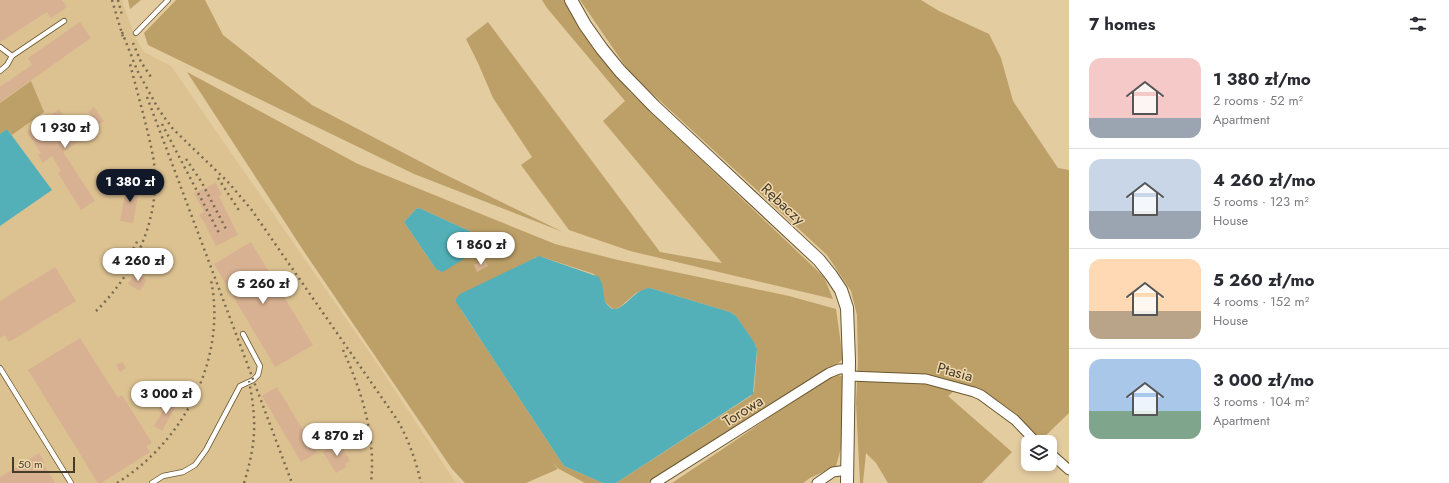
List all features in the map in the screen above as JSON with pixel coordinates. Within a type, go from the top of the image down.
[{"type":"street","name":"Rębaczy","points":[[571,0],[585,25],[620,71],[654,106],[819,260],[831,274],[841,290],[847,308],[849,334],[847,483]]},
{"type":"street","name":"Torowa","points":[[655,483],[829,373],[840,369],[849,373]]},
{"type":"street","name":"Ptasia","points":[[849,373],[926,379],[974,392],[981,395],[1015,420],[1029,435]]},
{"type":"street","points":[[1057,459],[1069,470]]},
{"type":"street","points":[[817,483],[834,472],[847,470]]},
{"type":"lane","points":[[136,33],[168,0]]},
{"type":"lane","points":[[0,70],[7,65],[12,56],[64,21]]},
{"type":"lane","points":[[0,47],[12,56]]},
{"type":"lane","points":[[152,483],[163,476],[184,472],[195,466],[206,450],[240,386],[253,380],[258,375],[260,366],[243,334]]},
{"type":"lane","points":[[0,368],[71,483]]},
{"type":"shaded area","points":[[0,0],[122,0],[135,37],[144,52],[171,66],[381,369],[456,483],[0,483]]},
{"type":"shaded area","points":[[128,0],[141,0],[130,9]]},
{"type":"shaded area","points":[[176,0],[205,0],[223,35],[312,105],[440,172],[563,232],[414,174],[148,45],[144,33]]},
{"type":"shaded area","points":[[542,0],[564,0],[568,8],[630,92],[824,277],[833,299],[630,251],[569,230],[521,165],[532,157],[493,98],[466,39],[488,22],[660,252],[722,263],[603,121],[625,101],[547,8]]},
{"type":"shaded area","points":[[580,0],[921,0],[939,11],[989,34],[1001,58],[1013,101],[1058,168],[1069,170],[1069,413],[1046,435],[1027,435],[963,384],[948,396],[1012,452],[982,483],[888,483],[876,463],[866,453],[863,483],[860,483],[856,403],[858,362],[857,315],[851,291],[827,255],[630,73]]},
{"type":"shaded area","points":[[187,72],[358,164],[555,244],[618,260],[789,296],[836,309],[843,359],[648,483],[616,483],[751,396],[754,391],[757,352],[756,346],[736,316],[730,312],[650,288],[636,293],[620,307],[613,309],[605,302],[594,274],[542,257],[536,257],[461,310],[564,466],[603,483],[585,483],[559,469],[552,462],[558,469],[526,483],[465,483],[452,469],[305,253]],"holes":[[[419,208],[487,239],[436,269],[404,222],[416,209]]]},
{"type":"shaded area","points":[[31,81],[44,112],[12,135],[7,129],[0,134],[0,103]]},
{"type":"shaded area","points":[[837,374],[843,377],[843,441],[836,466],[810,478],[803,483],[672,483],[765,420],[819,381]]},
{"type":"water","points":[[7,129],[52,190],[0,226],[0,134]]},
{"type":"water","points":[[419,208],[487,239],[488,244],[442,272],[436,269],[404,222],[416,209]]},
{"type":"water","points":[[539,256],[599,277],[602,284],[605,302],[612,309],[623,306],[634,295],[644,289],[650,288],[730,312],[736,316],[754,342],[757,349],[753,394],[616,483],[603,483],[564,466],[456,302],[456,299],[460,294]]},
{"type":"building","points":[[0,0],[62,0],[67,7],[51,18],[47,12],[0,42]]},
{"type":"building","points":[[80,22],[91,38],[0,102],[0,87],[32,65],[28,58]]},
{"type":"building","points":[[94,107],[104,121],[75,140],[77,143],[63,152],[95,201],[81,210],[58,173],[61,171],[52,156],[43,163],[38,155],[41,153],[27,132],[59,109],[73,129],[92,116],[88,112]]},
{"type":"building","points":[[127,183],[140,185],[133,223],[120,221]]},
{"type":"building","points":[[216,183],[222,195],[219,196],[238,235],[216,246],[199,215],[204,212],[194,193]]},
{"type":"building","points":[[251,242],[313,345],[275,367],[214,264]]},
{"type":"building","points":[[485,260],[488,266],[477,272],[474,265]]},
{"type":"building","points":[[55,267],[76,301],[9,342],[5,335],[0,338],[0,301]]},
{"type":"building","points":[[135,273],[147,280],[140,291],[128,284]]},
{"type":"building","points":[[80,338],[118,398],[122,395],[152,443],[146,446],[150,452],[101,483],[98,483],[28,370]]},
{"type":"building","points":[[122,362],[126,368],[120,372],[116,365]]},
{"type":"building","points":[[277,387],[317,453],[301,462],[262,396]]},
{"type":"building","points":[[170,399],[177,404],[162,431],[154,426]]},
{"type":"building","points":[[339,442],[350,461],[345,464],[346,467],[336,473],[323,452]]},
{"type":"building","points":[[39,453],[45,463],[43,464],[55,483],[0,483],[0,477]]},
{"type":"railway","points":[[112,0],[123,37]]},
{"type":"railway","points":[[118,0],[122,15]]},
{"type":"railway","points":[[122,32],[137,70],[159,110],[173,129],[228,182],[251,209],[398,421],[412,451],[421,483]]},
{"type":"railway","points":[[133,43],[141,62],[151,77]]},
{"type":"railway","points":[[96,311],[110,296],[134,260],[143,241],[150,220],[154,199],[155,178],[153,156],[130,64]]},
{"type":"railway","points":[[147,97],[292,483]]},
{"type":"railway","points":[[162,124],[219,233]]},
{"type":"railway","points":[[186,159],[201,181],[226,229]]},
{"type":"railway","points":[[218,178],[240,212]]},
{"type":"railway","points":[[122,270],[138,240]]},
{"type":"railway","points":[[117,483],[141,465],[162,445],[180,421],[195,395],[206,368],[212,339],[214,310],[211,280]]},
{"type":"railway","points":[[343,350],[362,398],[366,415],[371,448],[371,483]]},
{"type":"railway","points":[[244,483],[251,456],[254,433],[252,396],[249,381]]}]
